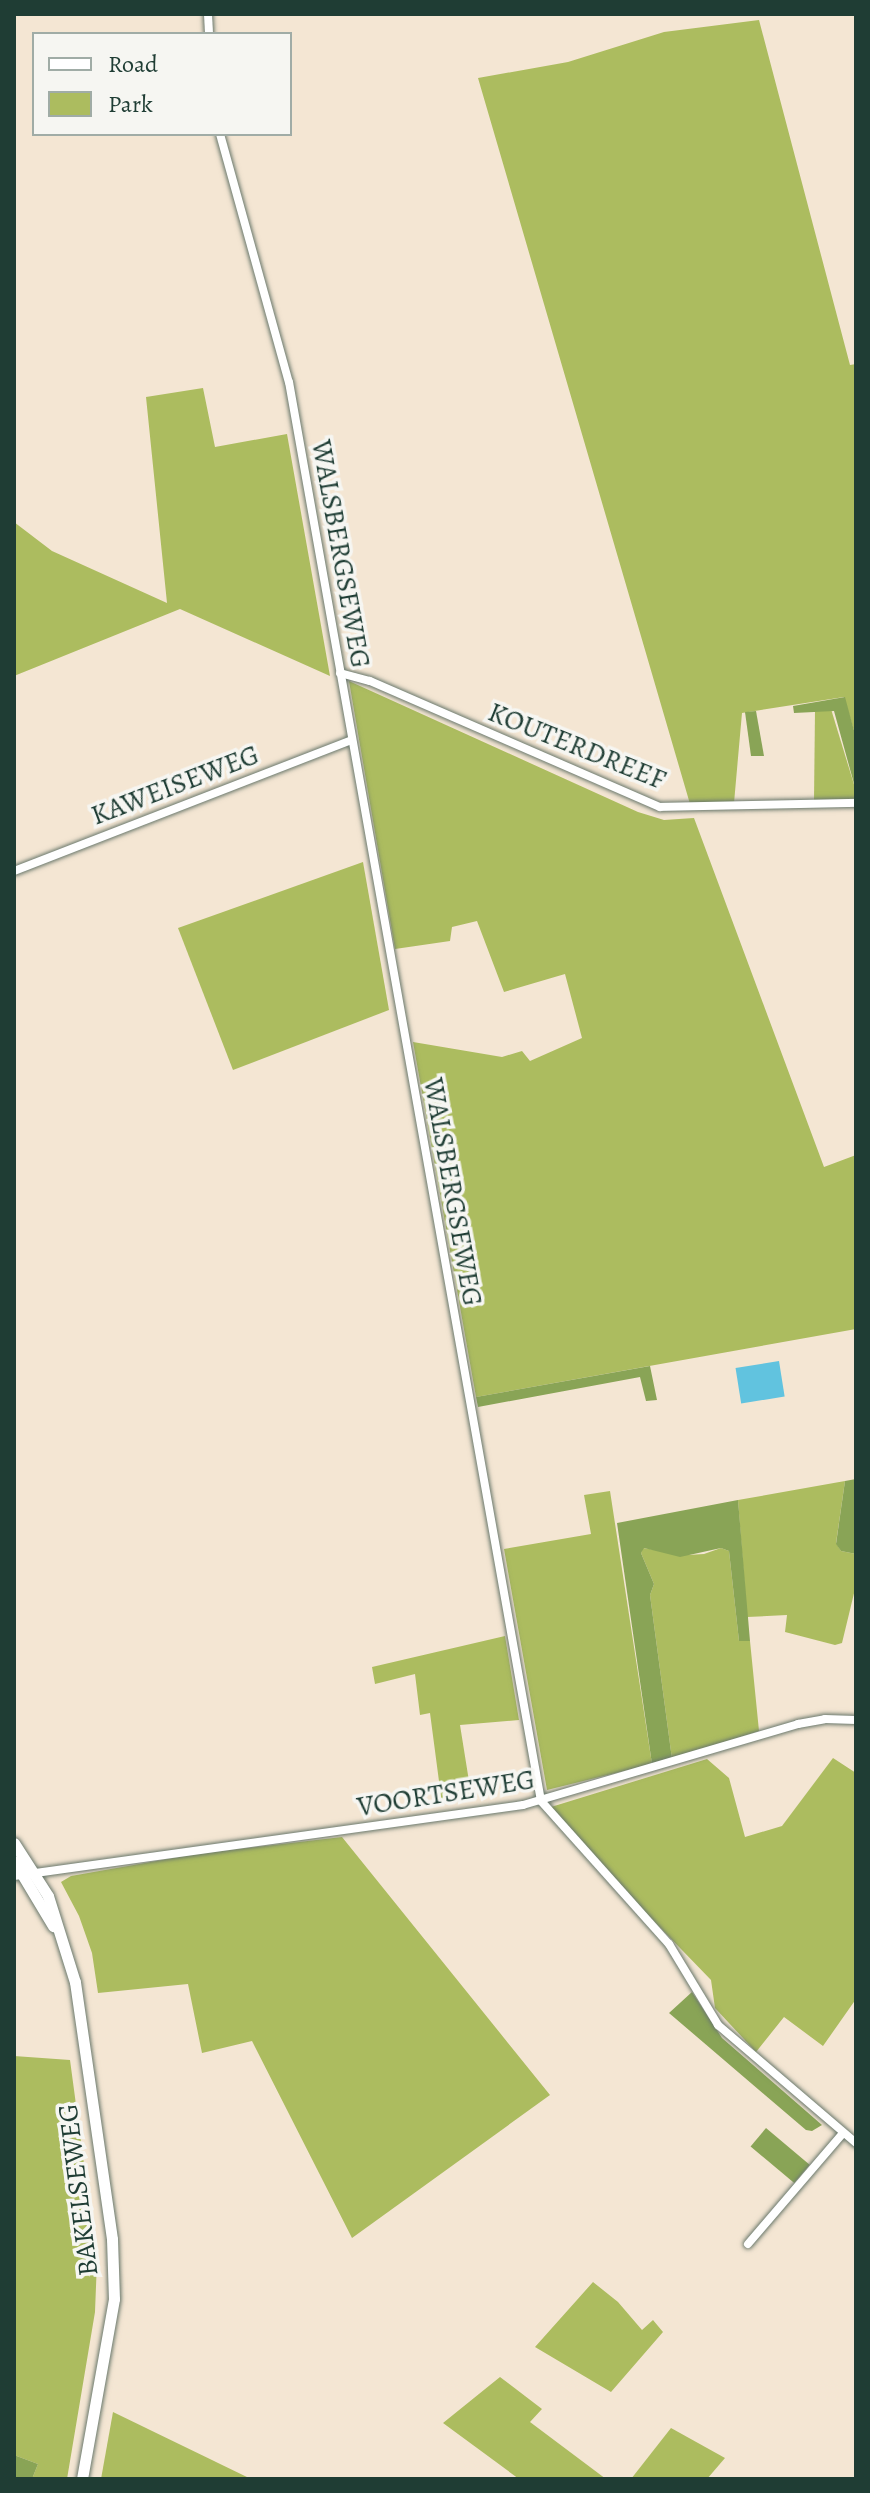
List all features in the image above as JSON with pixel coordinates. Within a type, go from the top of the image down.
[{"type":"main road","name":"BAKELSEWEG","points":[[14,1843],[23,1874]]},
{"type":"main road","name":"BAKELSEWEG","points":[[14,1861],[62,1945],[75,1982],[112,2254],[114,2299],[82,2479]]},
{"type":"street","name":"WALSBERGSEWEG","points":[[221,136],[289,382],[541,1801]]},
{"type":"street","name":"KOUTERDREEF","points":[[340,673],[370,681],[660,807],[856,803]]},
{"type":"street","name":"KAWEISEWEG","points":[[14,871],[352,740]]},
{"type":"street","name":"VOORTSEWEG","points":[[23,1874],[541,1801],[798,1724],[825,1719],[856,1720]]},
{"type":"street","points":[[541,1801],[669,1944],[718,2025],[856,2143]]},
{"type":"street","points":[[748,2244],[843,2133]]},
{"type":"green space","points":[[759,20],[850,365],[856,364],[856,738],[844,697],[742,713],[734,803],[690,804],[478,78],[568,62],[664,32]]},
{"type":"green space","points":[[203,388],[215,447],[287,434],[330,676],[180,609],[14,676],[14,522],[52,551],[167,603],[146,397]]},
{"type":"green space","points":[[349,681],[638,812],[664,820],[694,818],[824,1167],[856,1155],[856,1329],[476,1397],[413,1042],[502,1057],[522,1051],[530,1061],[582,1038],[565,974],[504,992],[477,921],[452,927],[450,941],[395,949]]},
{"type":"green space","points":[[845,697],[856,738],[856,791],[834,711],[794,713],[793,706]]},
{"type":"green space","points":[[831,709],[856,800],[814,801],[815,711]]},
{"type":"green space","points":[[756,711],[764,756],[751,756],[745,712]]},
{"type":"green space","points":[[363,862],[389,1010],[233,1070],[178,928]]},
{"type":"green space","points":[[650,1366],[657,1400],[646,1401],[640,1377],[478,1407],[476,1397]]},
{"type":"green space","points":[[856,1479],[856,1554],[841,1551],[836,1544],[845,1481]]},
{"type":"green space","points":[[845,1481],[836,1543],[841,1551],[856,1554],[856,1585],[842,1643],[835,1645],[785,1632],[787,1615],[747,1617],[738,1500]]},
{"type":"green space","points":[[610,1491],[652,1764],[547,1790],[504,1549],[591,1534],[584,1495]]},
{"type":"green space","points":[[738,1500],[750,1641],[739,1641],[729,1551],[721,1548],[680,1557],[644,1548],[641,1553],[654,1584],[650,1595],[672,1759],[652,1764],[617,1523]]},
{"type":"green space","points":[[643,1548],[688,1555],[721,1548],[729,1551],[739,1641],[750,1641],[759,1731],[672,1759],[650,1595],[654,1584],[641,1553]]},
{"type":"green space","points":[[505,1636],[519,1720],[460,1725],[472,1800],[442,1804],[430,1713],[420,1715],[415,1674],[375,1684],[372,1667]]},
{"type":"green space","points":[[833,1758],[856,1773],[856,1999],[823,2046],[784,2017],[756,2052],[715,2008],[711,1980],[590,1855],[551,1807],[707,1759],[729,1778],[745,1837],[782,1826]]},
{"type":"green space","points":[[342,1837],[550,2095],[352,2238],[252,2041],[202,2053],[188,1984],[98,1993],[92,1953],[79,1916],[61,1882],[71,1876],[196,1854]]},
{"type":"green space","points":[[692,1992],[722,2038],[822,2125],[812,2131],[806,2130],[669,2013]]},
{"type":"green space","points":[[14,2056],[70,2060],[97,2261],[95,2312],[67,2479],[32,2479],[38,2464],[14,2455]]},
{"type":"green space","points":[[766,2128],[810,2165],[794,2183],[751,2146]]},
{"type":"green space","points":[[593,2282],[618,2302],[642,2330],[653,2320],[663,2332],[611,2392],[535,2347]]},
{"type":"green space","points":[[500,2377],[542,2409],[530,2422],[606,2479],[519,2479],[443,2423]]},
{"type":"green space","points":[[113,2412],[249,2478],[101,2479]]},
{"type":"green space","points":[[671,2428],[725,2458],[707,2479],[631,2479]]},
{"type":"green space","points":[[14,2455],[38,2464],[32,2479],[14,2478]]},
{"type":"water","points":[[779,1361],[785,1397],[741,1403],[736,1368]]}]
